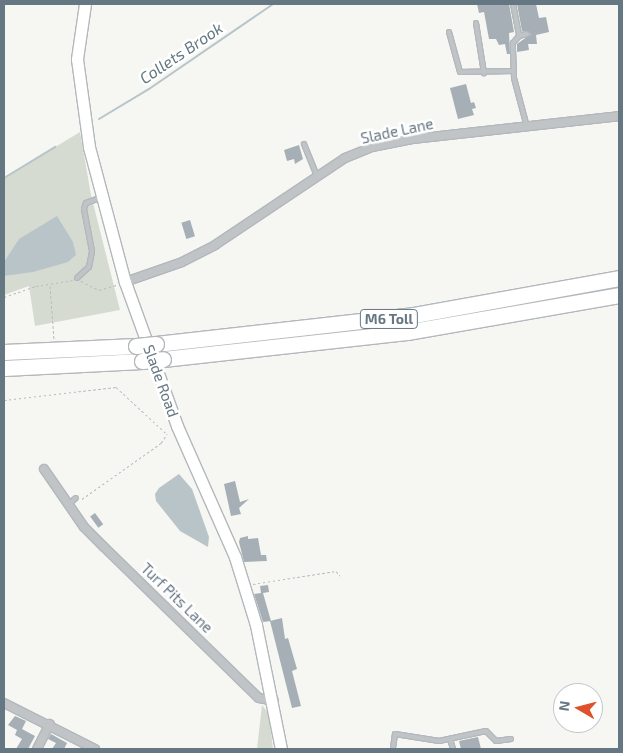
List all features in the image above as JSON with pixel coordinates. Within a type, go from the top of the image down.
[{"type":"highway","name":"M6 Toll","points":[[4,352],[136,346],[414,315],[619,278]]},
{"type":"highway","name":"M6 Toll","points":[[4,368],[142,361],[407,332],[619,295]]},
{"type":"main road","name":"Slade Road","points":[[86,4],[77,39],[78,86],[89,147],[102,197],[125,282],[177,426],[220,518],[245,586],[274,701],[281,749]]},
{"type":"street","name":"Slade Lane","points":[[125,282],[182,262],[215,245],[345,158],[372,147],[412,139],[619,116]]},
{"type":"street","name":"Turf Pits Lane","points":[[44,469],[68,504],[104,546],[259,698],[274,701]]},
{"type":"street","points":[[4,703],[50,724],[95,749]]},
{"type":"street","points":[[37,749],[50,724]]},
{"type":"lane","points":[[513,4],[519,36]]},
{"type":"lane","points":[[476,23],[484,73]]},
{"type":"lane","points":[[449,32],[460,72],[513,71]]},
{"type":"lane","points":[[527,126],[513,71],[513,40],[528,34]]},
{"type":"lane","points":[[304,144],[317,177]]},
{"type":"lane","points":[[77,278],[89,267],[92,251],[84,209],[86,203],[102,197]]},
{"type":"lane","points":[[68,504],[76,498]]},
{"type":"lane","points":[[394,749],[395,734],[433,741],[486,731],[496,741],[510,740]]},
{"type":"lane","points":[[450,739],[453,749]]},
{"type":"path","points":[[4,297],[36,286],[50,285],[77,278],[99,290],[125,282]]},
{"type":"path","points":[[50,285],[53,336]]},
{"type":"path","points":[[4,400],[116,387],[167,434]]},
{"type":"path","points":[[76,498],[85,499],[162,443],[164,436]]},
{"type":"path","points":[[245,586],[336,571],[340,576]]},
{"type":"shaded area","points":[[80,132],[91,195],[120,310],[35,326],[29,286],[4,295],[4,178]]},
{"type":"shaded area","points":[[57,216],[73,242],[76,255],[68,262],[33,272],[4,276],[4,262],[19,239]]},
{"type":"shaded area","points":[[179,474],[192,489],[209,537],[208,547],[180,531],[156,501],[155,494],[159,488]]},
{"type":"shaded area","points":[[262,705],[269,714],[273,749],[257,749]]},
{"type":"building","points":[[477,4],[509,4],[514,32],[509,33],[510,54],[507,54],[505,44],[499,45],[496,39],[489,39],[484,12],[479,13]]},
{"type":"building","points":[[517,4],[536,4],[539,18],[546,17],[549,32],[536,35],[537,44],[528,44],[529,50],[517,52],[517,44],[531,34],[522,31]]},
{"type":"building","points":[[466,84],[471,103],[474,102],[476,108],[472,109],[474,115],[458,119],[450,88]]},
{"type":"building","points":[[299,145],[303,159],[295,164],[294,159],[287,161],[284,150]]},
{"type":"building","points":[[190,220],[195,236],[186,239],[181,223]]},
{"type":"building","points":[[235,481],[240,502],[249,499],[239,508],[241,514],[231,516],[224,484]]},
{"type":"building","points":[[95,513],[103,524],[98,528],[90,517]]},
{"type":"building","points":[[248,536],[248,539],[258,538],[261,555],[266,555],[267,561],[244,562],[239,542],[240,538]]},
{"type":"building","points":[[268,585],[269,592],[263,593],[271,621],[263,622],[254,594],[261,593],[260,586]]},
{"type":"building","points":[[282,618],[285,639],[288,638],[297,669],[292,671],[301,706],[292,708],[270,621]]},
{"type":"building","points":[[15,716],[26,721],[22,729],[35,736],[28,749],[16,749],[22,739],[15,735],[17,730],[8,725]]},
{"type":"building","points":[[51,734],[67,743],[64,749],[52,749],[56,743],[48,739]]},
{"type":"building","points":[[478,737],[481,749],[461,749],[459,741]]},
{"type":"waterway","name":"Collets Brook","points":[[99,119],[149,89],[273,4]]},
{"type":"waterway","name":"Collets Brook","points":[[4,178],[55,147]]}]
